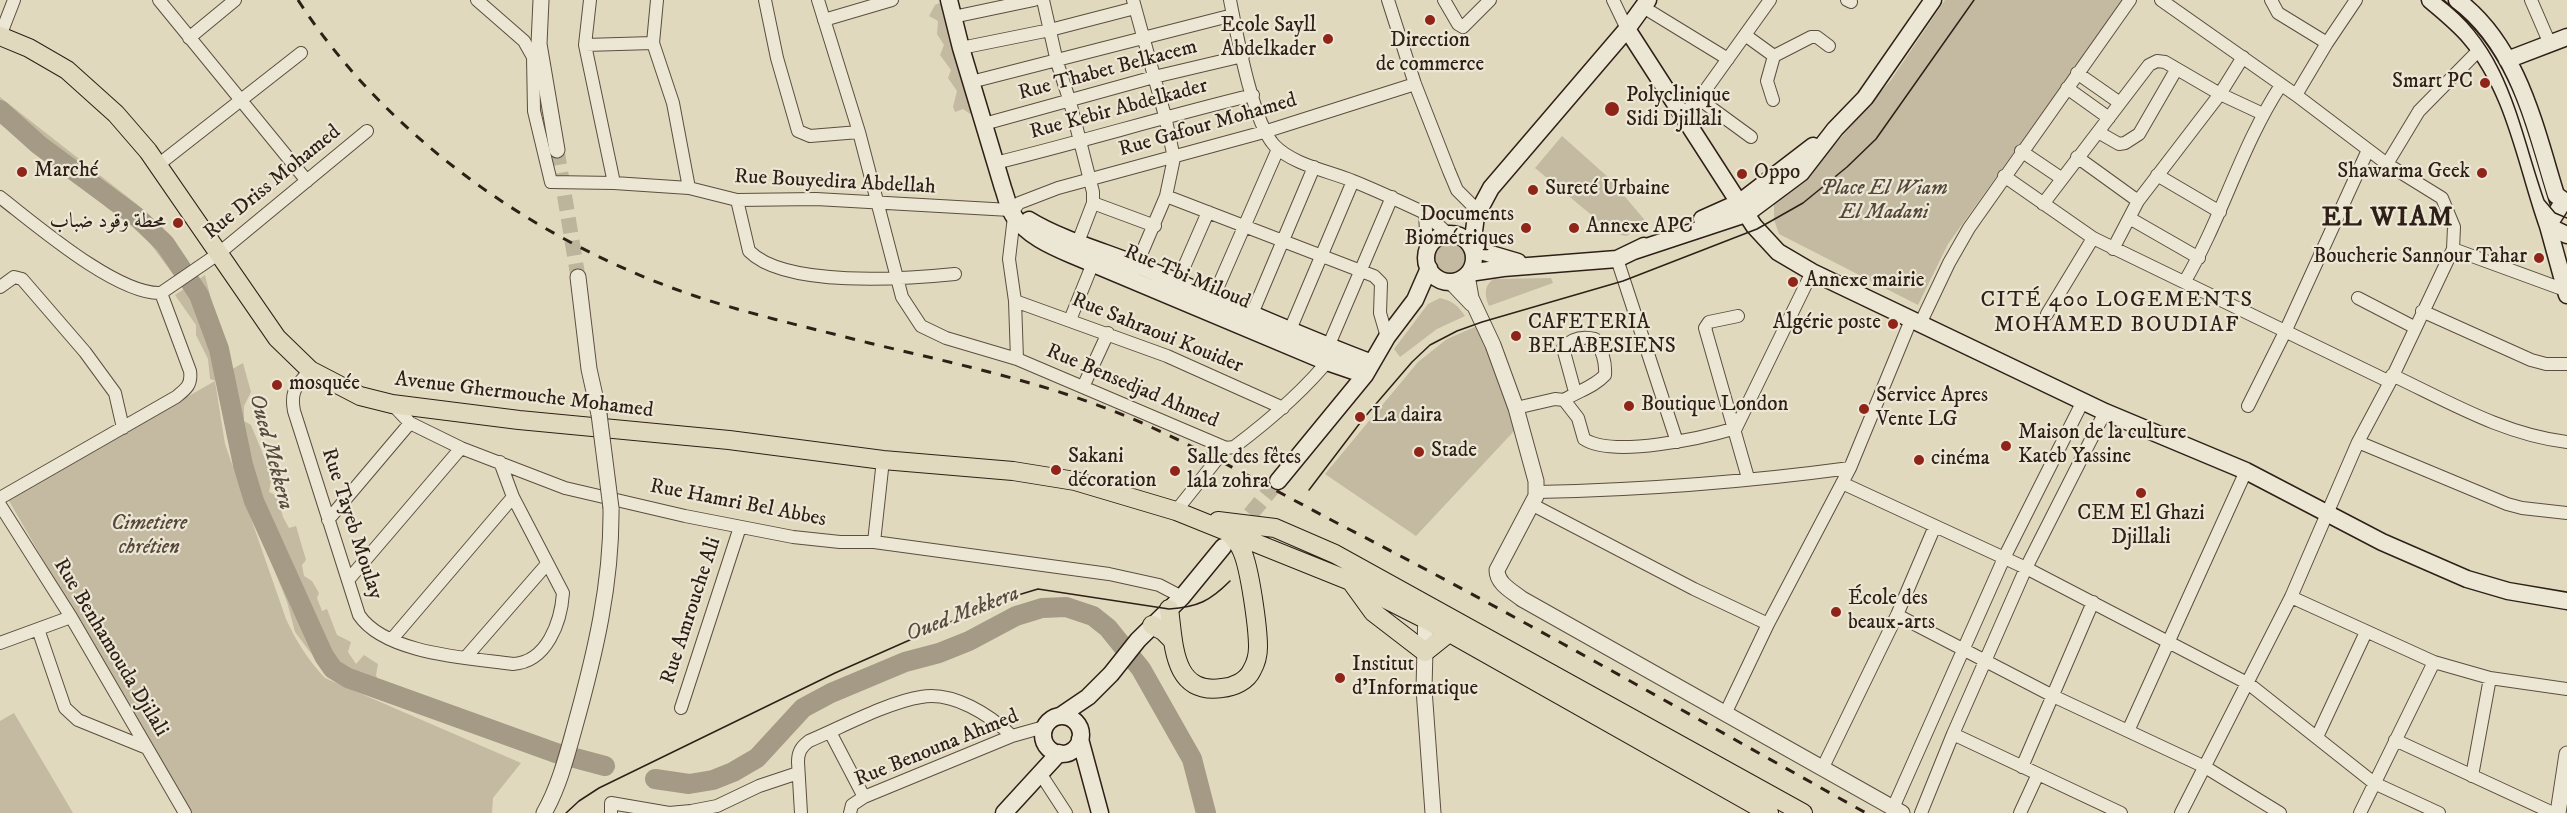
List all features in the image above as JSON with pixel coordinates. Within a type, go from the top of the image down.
[{"type":"main road","points":[[2430,0],[2452,19],[2479,50],[2510,104],[2566,293]]},
{"type":"main road","points":[[1410,308],[1448,281],[1468,274],[1617,259],[1743,208],[1801,173],[1835,129],[1865,98],[1930,1]]},
{"type":"main road","points":[[2463,2],[2507,60],[2526,100],[2556,195],[2565,202],[2548,226]]},
{"type":"main road","points":[[1448,281],[1435,276],[1429,268],[1427,250],[1436,238],[1453,234],[1478,212],[1491,188],[1627,29],[1646,3]]},
{"type":"main road","points":[[951,8],[995,163],[1012,209]]},
{"type":"main road","points":[[1627,29],[1681,116],[1743,208],[1778,252],[1812,272],[2105,412],[2246,471],[2382,542],[2467,579],[2508,591],[2567,601]]},
{"type":"main road","name":"Avenue Ghermouche Mohamed","points":[[0,36],[29,48],[67,70],[91,89],[116,114],[158,165],[211,259],[277,338],[310,370],[360,396],[392,404],[519,420],[729,440],[883,460],[1055,478],[1196,518]]},
{"type":"main road","points":[[2507,60],[2562,42]]},
{"type":"main road","name":"Rue Tbi Miloud","points":[[1012,209],[1034,236],[1076,248],[1093,263],[1134,272],[1368,369]]},
{"type":"main road","points":[[1468,274],[1475,260],[1473,248],[1478,212]]},
{"type":"main road","points":[[2548,226],[2567,235]]},
{"type":"main road","points":[[1453,234],[1473,248],[1536,266]]},
{"type":"main road","points":[[1076,248],[1134,272],[1177,283],[1210,305]]},
{"type":"main road","points":[[1278,481],[1368,369],[1387,337],[1410,308],[1429,268]]},
{"type":"main road","points":[[1176,603],[1172,640],[1182,672],[1199,687],[1210,690],[1227,688],[1245,679],[1253,668],[1258,648],[1246,564],[1241,548],[1196,518]]},
{"type":"main road","points":[[1196,518],[1284,531],[1335,554],[1426,611],[1803,813]]},
{"type":"main road","points":[[1246,564],[1253,543],[1262,538],[1277,538],[1355,570],[1367,572]]},
{"type":"main road","points":[[1225,539],[1253,543],[1426,611],[1450,632],[1769,813]]},
{"type":"main road","points":[[1026,787],[1036,762],[1043,731],[1050,719],[1060,716],[1096,690],[1138,640],[1176,603],[1225,539]]},
{"type":"main road","points":[[1350,581],[1373,612],[1425,652],[1450,632]]},
{"type":"main road","points":[[1152,625],[1163,630],[1172,640]]},
{"type":"main road","points":[[1004,813],[1026,787],[1060,754],[1074,750],[1096,690]]},
{"type":"main road","points":[[1060,716],[1071,718],[1080,736],[1100,813]]},
{"type":"main road","points":[[1043,731],[1047,747],[1060,754],[1092,786]]},
{"type":"street","points":[[0,36],[14,0]]},
{"type":"street","points":[[159,0],[307,181]]},
{"type":"street","points":[[189,38],[235,0]]},
{"type":"street","name":"Rue Bouyedira Abdellah","points":[[477,0],[524,41],[533,57],[534,111],[551,182],[689,188],[737,200],[816,199],[1012,209]]},
{"type":"street","points":[[541,0],[539,44],[557,150]]},
{"type":"street","points":[[590,0],[585,45],[614,183]]},
{"type":"street","points":[[657,0],[653,43],[673,103],[689,188]]},
{"type":"street","points":[[765,0],[777,57],[798,131],[810,136],[859,132]]},
{"type":"street","name":"Rue Bensedjad Ahmed","points":[[818,0],[859,132],[902,297],[921,326],[946,338],[1017,359],[1226,448],[1234,447],[1283,408],[1330,353]]},
{"type":"street","points":[[824,20],[892,0]]},
{"type":"street","points":[[951,8],[1034,0]]},
{"type":"street","points":[[1043,0],[1057,62],[1091,180],[1093,203],[1076,248]]},
{"type":"street","points":[[1230,0],[1264,132],[1278,149],[1425,213],[1453,234]]},
{"type":"street","points":[[1388,0],[1415,84],[1458,190],[1478,212]]},
{"type":"street","points":[[1444,0],[1458,24],[1463,27],[1490,0]]},
{"type":"street","points":[[1613,0],[1627,29]]},
{"type":"street","points":[[1681,116],[1699,99],[1770,0]]},
{"type":"street","points":[[1726,712],[1768,624],[1850,468],[1915,322],[2004,176],[2130,0]]},
{"type":"street","points":[[2161,0],[2296,95],[2387,164],[2442,198],[2454,227],[2453,249],[2358,442],[2291,597],[2249,684],[2181,813]]},
{"type":"street","points":[[2271,0],[2278,12],[2327,43]]},
{"type":"street","points":[[2296,95],[2356,0]]},
{"type":"street","points":[[2531,0],[2562,42]]},
{"type":"street","points":[[1646,3],[1728,59]]},
{"type":"street","points":[[961,48],[1050,30],[1134,4],[1166,116],[1174,158],[1166,196],[1134,272]]},
{"type":"street","points":[[971,82],[1057,62],[1233,15]]},
{"type":"street","points":[[1745,35],[1774,56]]},
{"type":"street","points":[[1773,100],[1767,81],[1774,56],[1811,37],[1817,37],[1829,46]]},
{"type":"street","points":[[585,45],[653,43]]},
{"type":"street","points":[[2387,164],[2419,111],[2479,50]]},
{"type":"street","points":[[158,165],[301,53]]},
{"type":"street","name":"Rue Thabet Belkacem","points":[[984,124],[1154,77],[1243,56]]},
{"type":"street","points":[[2113,249],[2131,219],[2138,201],[2220,94],[2243,57]]},
{"type":"street","points":[[2043,204],[2149,65],[2165,62],[2220,94],[2263,114]]},
{"type":"street","points":[[2098,132],[2114,143],[2125,144],[2133,139],[2139,134],[2176,70]]},
{"type":"street","points":[[2078,73],[2120,103]]},
{"type":"street","name":"Rue Gafour Mohamed","points":[[1012,209],[1026,198],[1264,132],[1415,84]]},
{"type":"street","points":[[2185,281],[2199,258],[2263,114],[2281,85]]},
{"type":"street","points":[[2067,88],[2109,118]]},
{"type":"street","name":"Rue Kebir Abdelkader","points":[[995,163],[1080,142],[1166,116],[1253,95]]},
{"type":"street","points":[[1699,99],[1751,137]]},
{"type":"street","name":"Rue Driss Mohamed","points":[[164,292],[211,259],[367,131]]},
{"type":"street","points":[[1210,305],[1278,149]]},
{"type":"street","points":[[2248,406],[2286,332],[2368,150]]},
{"type":"street","points":[[2021,151],[2061,178]]},
{"type":"street","points":[[2078,157],[2138,201]]},
{"type":"street","points":[[1249,321],[1314,166]]},
{"type":"street","points":[[2157,175],[2220,212]]},
{"type":"street","points":[[2004,176],[2093,238],[2286,332],[2506,428],[2538,438],[2567,442]]},
{"type":"street","points":[[1287,337],[1353,181]]},
{"type":"street","points":[[1166,196],[1322,258],[1374,276],[1381,283],[1380,313],[1387,337]]},
{"type":"street","points":[[0,197],[55,240],[117,280],[141,291],[164,292],[191,380],[189,387],[176,397],[0,498]]},
{"type":"street","points":[[1330,353],[1359,270],[1392,197]]},
{"type":"street","points":[[737,200],[749,251],[759,260],[796,271],[829,277],[899,279],[955,274]]},
{"type":"street","points":[[1093,203],[1155,226]]},
{"type":"street","points":[[1012,209],[1009,259],[1015,301],[1017,359]]},
{"type":"street","points":[[1177,283],[1208,213]]},
{"type":"street","points":[[1425,213],[1427,250]]},
{"type":"street","points":[[2131,219],[2199,258]]},
{"type":"street","points":[[2048,314],[2093,238]]},
{"type":"street","points":[[2453,249],[2566,293]]},
{"type":"street","points":[[1617,259],[1677,442]]},
{"type":"street","points":[[1071,320],[1093,263]]},
{"type":"street","points":[[1736,428],[1812,272]]},
{"type":"street","points":[[1468,274],[1476,309],[1493,345],[1528,447],[1534,498],[1497,570],[1504,585],[1522,599],[1897,810],[2004,558],[2083,401]]},
{"type":"street","points":[[0,287],[14,277],[22,279],[85,352],[115,393],[123,428]]},
{"type":"street","points":[[544,813],[555,790],[586,687],[608,585],[612,543],[611,508],[598,414],[589,369],[578,277]]},
{"type":"street","points":[[1448,281],[1476,309]]},
{"type":"street","points":[[2358,298],[2414,327]]},
{"type":"street","name":"Rue Sahraoui Kouider","points":[[1015,301],[1167,356],[1283,408]]},
{"type":"street","points":[[2422,311],[2531,360],[2546,364],[2567,364]]},
{"type":"street","points":[[1738,316],[1709,322],[1705,328],[1736,428],[1748,478]]},
{"type":"street","points":[[1083,387],[1108,333]]},
{"type":"street","points":[[1516,408],[1555,399],[1564,400],[1575,392],[1598,382],[1605,375],[1606,366],[1602,351],[1595,339],[1586,337],[1575,340],[1563,348],[1575,392]]},
{"type":"street","name":"Rue Tayeb Moulay","points":[[310,370],[293,391],[291,398],[328,520],[359,615],[366,626],[392,639],[423,650],[513,664],[525,664],[537,657],[546,646],[562,605],[562,593],[513,497],[500,462]]},
{"type":"street","points":[[1564,400],[1578,418],[1580,431],[1587,441],[1611,446],[1677,442],[1736,428]]},
{"type":"street","name":"Rue Hamri Bel Abbes","points":[[392,404],[410,423],[461,448],[581,493],[793,537],[840,542],[874,542],[990,556],[1134,578],[1159,585],[1176,603]]},
{"type":"street","points":[[1921,813],[2026,568],[2105,412]]},
{"type":"street","points":[[328,520],[410,423]]},
{"type":"street","points":[[2358,442],[2507,504],[2567,513]]},
{"type":"street","points":[[349,579],[461,448]]},
{"type":"street","points":[[1176,511],[1226,448]]},
{"type":"street","points":[[874,542],[883,460]]},
{"type":"street","points":[[1534,498],[1799,475],[1850,468]]},
{"type":"street","points":[[2128,731],[2246,471]]},
{"type":"street","points":[[1842,483],[2026,568],[2170,640],[2249,684],[2374,783],[2439,813]]},
{"type":"street","points":[[392,639],[513,497]]},
{"type":"street","points":[[1534,498],[1694,589],[1768,624]]},
{"type":"street","name":"Rue Benhamouda Djilali","points":[[0,505],[71,617],[147,748],[180,811]]},
{"type":"street","points":[[1823,768],[1897,615],[1935,526]]},
{"type":"street","name":"Rue Amrouche Ali","points":[[681,708],[740,527]]},
{"type":"street","points":[[466,657],[547,564]]},
{"type":"street","points":[[2291,597],[2434,662],[2490,678],[2567,689]]},
{"type":"street","points":[[2022,767],[2093,602]]},
{"type":"street","points":[[1426,611],[1424,689],[1432,813]]},
{"type":"street","points":[[1897,615],[2053,696],[2205,767],[2280,813]]},
{"type":"street","points":[[0,642],[71,617]]},
{"type":"street","points":[[38,629],[69,715],[147,748]]},
{"type":"street","points":[[2317,737],[2366,632]]},
{"type":"street","points":[[2360,813],[2434,662]]},
{"type":"street","points":[[2472,776],[2490,678]]},
{"type":"street","points":[[801,813],[798,754],[803,746],[830,732],[921,697],[940,698],[969,707],[986,715],[1012,736]]},
{"type":"street","name":"Rue Benouna Ahmed","points":[[850,813],[852,805],[864,797],[1012,736],[1043,731]]},
{"type":"street","points":[[830,732],[864,797]]},
{"type":"street","points":[[1953,734],[2121,813]]},
{"type":"street","points":[[2395,740],[2556,813],[2567,754]]},
{"type":"street","points":[[611,808],[669,813],[717,810],[759,786],[798,773]]},
{"type":"street","points":[[1040,773],[1066,813]]},
{"type":"street","points":[[2020,813],[2038,774]]},
{"type":"green space","name":"Place El Wiam El Madani","points":[[1945,0],[2123,0],[1948,244],[1918,305],[1779,234],[1774,220],[1774,203],[1837,142],[1891,80]]},
{"type":"green space","points":[[944,1],[967,79],[964,89],[969,91],[975,112],[970,114],[963,109],[955,112],[953,107],[957,91],[948,78],[951,70],[940,55],[944,45],[937,34],[938,21],[929,16],[935,5]]},
{"type":"green space","points":[[0,97],[138,205],[167,233],[189,262],[184,264],[179,258],[180,269],[173,274],[143,234],[107,208],[81,184],[0,124],[0,113],[12,118],[16,127],[25,138],[63,158],[98,191],[124,203],[150,234],[161,234],[161,243],[170,255],[177,255],[161,232],[152,232],[148,223],[118,197],[97,186],[61,152],[43,146],[21,133],[14,115],[0,108]]},
{"type":"green space","points":[[1562,136],[1609,178],[1649,225],[1626,236],[1613,233],[1535,168]]},
{"type":"green space","points":[[1448,240],[1460,245],[1465,257],[1460,269],[1448,274],[1436,269],[1431,257],[1436,245]]},
{"type":"green space","points":[[205,275],[229,371],[243,363],[251,392],[244,406],[244,421],[251,425],[272,476],[269,492],[277,496],[289,528],[296,526],[306,560],[302,565],[304,576],[312,581],[319,593],[317,598],[322,611],[327,609],[337,635],[351,642],[348,652],[356,664],[364,655],[378,664],[376,675],[386,697],[325,672],[295,632],[287,602],[243,491],[227,436],[216,381],[210,379],[208,359],[196,335],[196,325],[175,295]]},
{"type":"green space","points":[[1551,278],[1553,283],[1489,306],[1486,291],[1494,279]]},
{"type":"green space","points":[[1440,298],[1454,304],[1465,316],[1437,329],[1400,357],[1394,349],[1428,304]]},
{"type":"green space","name":"Stade","points":[[1477,326],[1495,368],[1515,430],[1416,536],[1325,474],[1418,362],[1447,339]]},
{"type":"green space","name":"Cimetiere chrétien","points":[[215,381],[225,444],[286,619],[303,650],[325,678],[521,763],[493,798],[492,813],[189,813],[8,499]]},
{"type":"green space","points":[[14,713],[73,813],[0,813],[0,721]]},
{"type":"waterway","name":"Oued Mekkera","points":[[0,110],[39,145],[138,218],[165,244],[199,295],[219,349],[243,465],[254,501],[324,656],[333,669],[348,678],[556,753],[605,766]]},
{"type":"waterway","name":"Oued Mekkera","points":[[655,779],[689,784],[713,780],[733,772],[757,758],[803,708],[831,693],[905,662],[939,653],[969,641],[1016,616],[1042,608],[1066,607],[1093,616],[1108,628],[1141,669],[1192,759],[1206,813]]},
{"type":"tunnel","points":[[557,150],[578,277]]},
{"type":"tunnel","points":[[1235,533],[1278,481]]},
{"type":"tram line","points":[[1309,490],[1363,419],[1412,362],[1430,345],[1457,331],[1482,322],[1623,281],[1757,229],[1803,203],[1847,167],[1876,139],[1974,0]]},
{"type":"tram line","points":[[2442,0],[2465,20],[2483,42],[2497,66],[2518,117],[2544,200],[2555,213],[2567,218]]},
{"type":"tram line","points":[[566,813],[599,788],[835,673],[998,601],[1038,589],[1169,609],[1188,607],[1203,602],[1230,581]]},
{"type":"railway","points":[[298,0],[335,50],[376,98],[422,141],[472,181],[525,216],[580,247],[637,274],[716,303],[1013,378],[1119,413],[1223,462],[1470,593],[1866,813]]},
{"type":"place","name":"Direction de commerce","points":[[1430,20]]},
{"type":"place","name":"Ecole Sayll Abdelkader","points":[[1328,39]]},
{"type":"place","name":"Smart PC","points":[[2485,83]]},
{"type":"place","name":"Polyclinique Sidi Djillali","points":[[1612,109]]},
{"type":"place","name":"Marché","points":[[22,172]]},
{"type":"place","name":"Shawarma Geek","points":[[2482,173]]},
{"type":"place","name":"Oppo","points":[[1742,174]]},
{"type":"place","name":"Sureté Urbaine","points":[[1533,190]]},
{"type":"place","name":"محطة وقود ضباب","points":[[178,223]]},
{"type":"place","name":"Documents Biométriques","points":[[1526,228]]},
{"type":"place","name":"Annexe APC","points":[[1574,228]]},
{"type":"place","name":"Boucherie Sannour Tahar","points":[[2539,258]]},
{"type":"place","name":"Annexe mairie","points":[[1793,282]]},
{"type":"place","name":"Algérie poste","points":[[1893,324]]},
{"type":"place","name":"CAFETERIA BELABESIENS","points":[[1516,336]]},
{"type":"place","name":"mosquée","points":[[277,385]]},
{"type":"place","name":"Boutique London","points":[[1629,406]]},
{"type":"place","name":"Service Apres Vente LG","points":[[1864,409]]},
{"type":"place","name":"La daira","points":[[1360,417]]},
{"type":"place","name":"Maison de la culture Kateb Yassine","points":[[2006,446]]},
{"type":"place","name":"Stade","points":[[1419,452]]},
{"type":"place","name":"cinéma","points":[[1919,460]]},
{"type":"place","name":"Sakani décoration","points":[[1056,470]]},
{"type":"place","name":"Salle des fêtes lala zohra","points":[[1175,471]]},
{"type":"place","name":"CEM El Ghazi Djillali","points":[[2141,493]]},
{"type":"place","name":"École des beaux-arts","points":[[1836,612]]},
{"type":"place","name":"Institut d'Informatique","points":[[1340,678]]},
{"type":"district","name":"EL WIAM","points":[[2388,219]]},
{"type":"district","name":"CITÉ 400 LOGEMENTS MOHAMED BOUDIAF","points":[[2117,314]]}]
